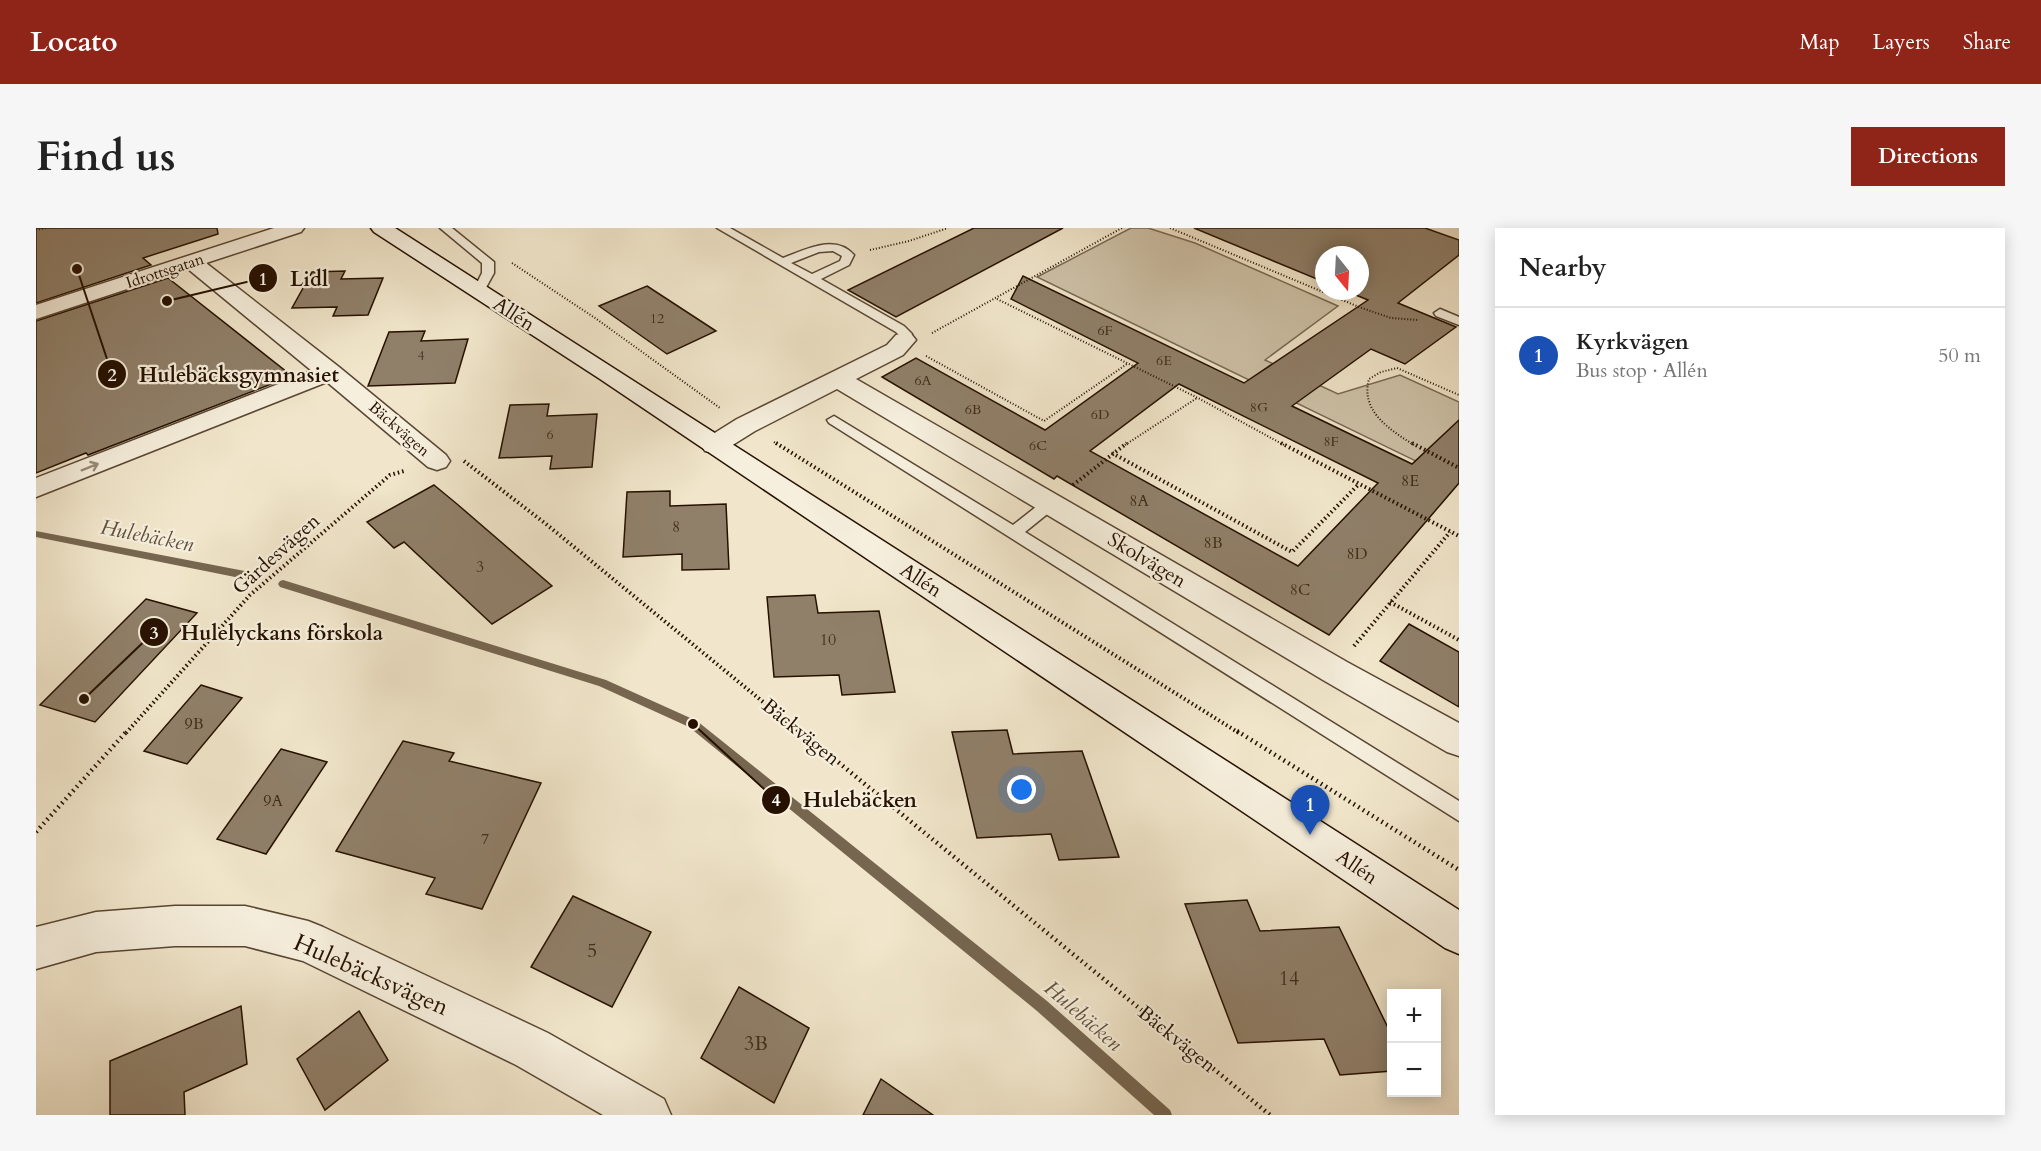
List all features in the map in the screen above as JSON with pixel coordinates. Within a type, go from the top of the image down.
[{"type":"street","name":"Idrottsgatan","points":[[36,312],[294,228]]},
{"type":"street","name":"Allén","points":[[381,228],[1459,934]]},
{"type":"street","name":"Bäckvägen","points":[[192,262],[223,290],[331,372],[437,461]]},
{"type":"street","points":[[714,445],[746,425],[910,341]]},
{"type":"street","points":[[36,488],[331,372]]},
{"type":"street","name":"Skolvägen","points":[[836,378],[1051,502],[1335,671],[1459,741]]},
{"type":"street","name":"Hulebäcksvägen","points":[[36,948],[96,932],[175,926],[245,926],[308,942],[532,1049],[648,1115]]},
{"type":"lane","points":[[445,228],[488,262],[488,273],[479,291]]},
{"type":"lane","points":[[722,228],[900,329],[910,341]]},
{"type":"lane","points":[[783,262],[824,247],[840,248],[848,255],[845,263],[812,279]]},
{"type":"lane","points":[[1440,313],[1459,321]]},
{"type":"lane","points":[[834,420],[1459,812]]},
{"type":"lane","points":[[1014,533],[1051,502]]},
{"type":"path","points":[[36,230],[46,228]]},
{"type":"path","points":[[848,255],[909,242],[948,228]]},
{"type":"path","points":[[1122,228],[997,298],[910,341],[910,346],[1044,421],[1128,364]]},
{"type":"path","points":[[1170,228],[1339,300],[1388,316],[1412,320],[1428,318],[1440,313]]},
{"type":"path","points":[[509,262],[595,318],[746,425],[1459,870]]},
{"type":"path","points":[[997,298],[1198,398],[1459,536]]},
{"type":"path","points":[[1459,395],[1397,368],[1382,372],[1369,380],[1366,393],[1374,411],[1394,432],[1459,468]]},
{"type":"path","points":[[1051,502],[1112,453],[1198,398]]},
{"type":"path","points":[[1112,453],[1292,552],[1358,484]]},
{"type":"path","name":"Gärdesvägen","points":[[36,832],[262,584],[390,474],[437,461]]},
{"type":"path","name":"Bäckvägen","points":[[469,464],[555,531],[1270,1115]]},
{"type":"path","points":[[1335,671],[1450,532]]},
{"type":"path","points":[[1390,602],[1459,640]]},
{"type":"shaded area","points":[[1131,228],[1148,228],[1195,243],[1315,296],[1315,300],[1324,300],[1338,306],[1265,360],[1338,394],[1400,375],[1459,402],[1459,482],[1037,277]]},
{"type":"building","points":[[36,228],[217,228],[218,234],[143,258],[151,265],[36,303]]},
{"type":"building","points":[[974,228],[1063,228],[896,317],[848,290]]},
{"type":"building","points":[[1194,228],[1425,228],[1459,240],[1459,255],[1398,303],[1456,327],[1405,364],[1371,349],[1292,406],[1412,464],[1459,420],[1459,483],[1329,635],[1057,476],[1054,479],[882,377],[916,358],[1045,430],[1138,363],[1011,299],[1023,276],[1244,383],[1369,300],[1369,246],[1315,246],[1315,278]],"holes":[[[1179,384],[1378,483],[1298,566],[1090,451]]]},
{"type":"building","points":[[345,271],[341,279],[383,278],[368,315],[333,316],[337,307],[292,308],[312,272]]},
{"type":"building","points":[[168,278],[292,376],[36,473],[36,321]]},
{"type":"building","points":[[647,286],[716,331],[667,354],[599,306]]},
{"type":"building","points":[[425,331],[421,341],[468,339],[455,383],[368,386],[389,332]]},
{"type":"building","points":[[549,404],[547,416],[597,414],[592,467],[550,469],[552,456],[499,458],[510,405]]},
{"type":"building","points":[[434,485],[552,586],[492,624],[404,542],[394,548],[367,522]]},
{"type":"building","points":[[670,491],[670,506],[726,504],[729,569],[682,570],[682,554],[623,557],[627,492]]},
{"type":"building","points":[[815,595],[818,613],[879,611],[895,692],[842,695],[839,675],[774,677],[767,597]]},
{"type":"building","points":[[146,599],[197,613],[95,722],[40,705]]},
{"type":"building","points":[[1409,624],[1459,652],[1459,707],[1380,661]]},
{"type":"building","points":[[201,685],[242,698],[187,764],[144,751]]},
{"type":"building","points":[[1007,730],[1013,754],[1082,751],[1119,857],[1059,860],[1051,834],[977,838],[952,732]]},
{"type":"building","points":[[403,741],[454,753],[449,761],[541,783],[482,909],[426,894],[435,878],[336,851]]},
{"type":"building","points":[[281,749],[327,762],[266,854],[217,839]]},
{"type":"building","points":[[573,896],[651,932],[612,1007],[531,967]]},
{"type":"building","points":[[1247,900],[1260,931],[1339,927],[1387,1026],[1387,1071],[1340,1075],[1324,1039],[1238,1043],[1185,904]]},
{"type":"building","points":[[739,987],[809,1028],[774,1103],[701,1058]]},
{"type":"building","points":[[241,1006],[247,1064],[184,1092],[185,1115],[110,1115],[110,1061]]},
{"type":"building","points":[[359,1011],[388,1060],[325,1110],[297,1059]]},
{"type":"building","points":[[881,1079],[933,1115],[863,1115]]},
{"type":"waterway","name":"Hulebäcken","points":[[36,534],[250,576]]},
{"type":"waterway","name":"Hulebäcken","points":[[283,584],[602,683],[693,724],[1042,1006],[1165,1115]]},
{"type":"place","name":"Hulebäcksgymnasiet","points":[[77,269]]},
{"type":"place","name":"Lidl","points":[[167,301]]},
{"type":"place","name":"Hulelyckans förskola","points":[[84,699]]},
{"type":"place","name":"Hulebäcken","points":[[693,724]]},
{"type":"place","name":"Kyrkvägen","points":[[1310,835]]}]
